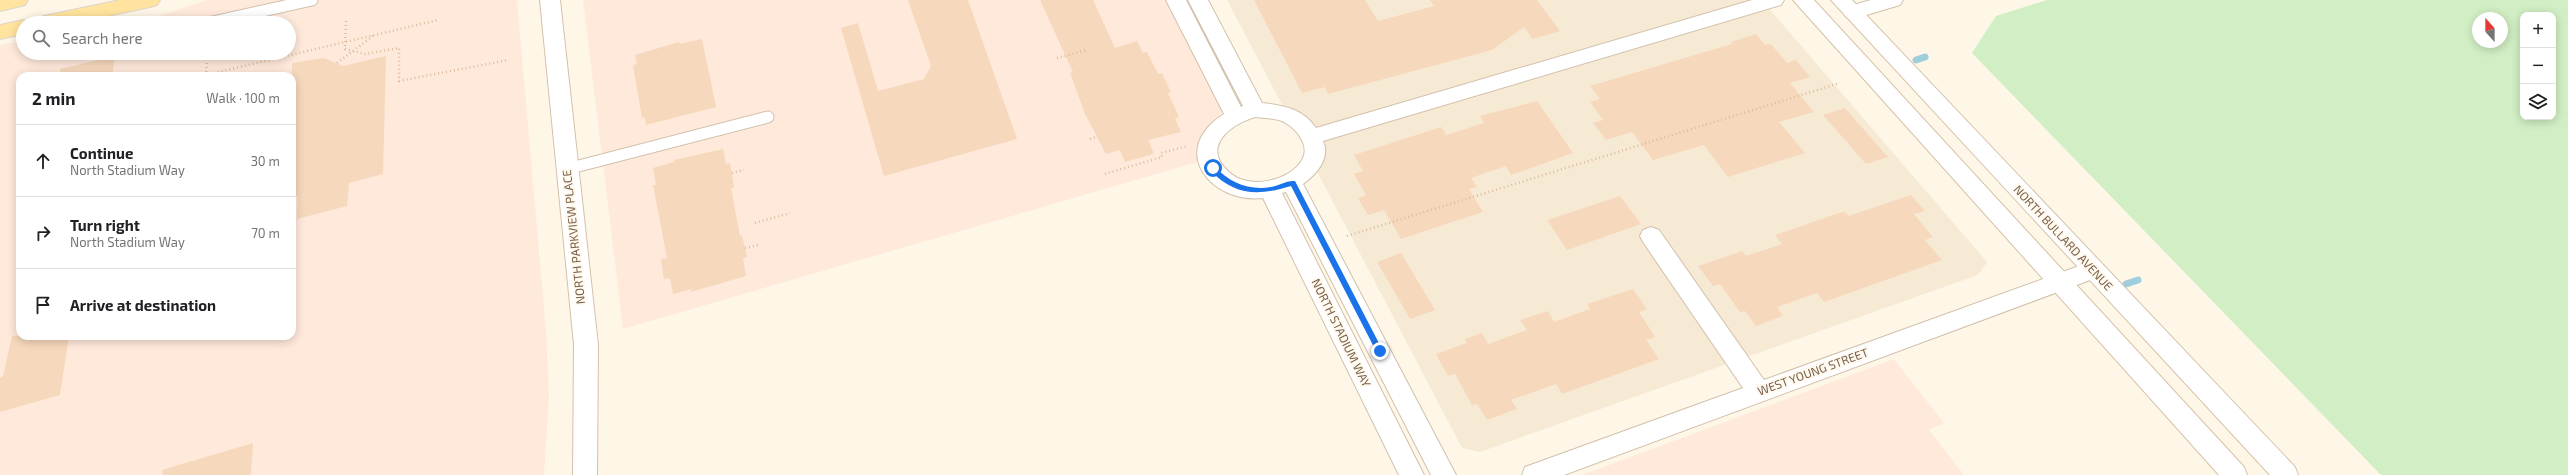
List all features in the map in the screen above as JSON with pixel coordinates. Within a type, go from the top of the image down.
[{"type":"main road","points":[[0,4],[18,0]]},
{"type":"main road","points":[[76,16],[150,0]]},
{"type":"main road","points":[[0,32],[16,29]]},
{"type":"street","name":"NORTH PARKVIEW PLACE","points":[[550,0],[586,345],[585,475]]},
{"type":"street","points":[[1176,0],[1245,113]]},
{"type":"street","points":[[1198,0],[1245,113]]},
{"type":"street","points":[[1312,137],[1774,0]]},
{"type":"street","points":[[1803,0],[2235,475]]},
{"type":"street","points":[[1847,6],[1893,0]]},
{"type":"street","name":"NORTH BULLARD AVENUE","points":[[1847,6],[2286,475]]},
{"type":"street","points":[[1245,113],[1288,115],[1302,123],[1312,137],[1315,147],[1313,161],[1305,173],[1292,183],[1270,190],[1253,190],[1236,186],[1222,179],[1213,168],[1208,158],[1210,138],[1216,129],[1245,113]]},
{"type":"street","name":"NORTH STADIUM WAY","points":[[1292,183],[1444,475]]},
{"type":"street","name":"NORTH STADIUM WAY","points":[[1270,190],[1412,475]]},
{"type":"street","points":[[1651,236],[1759,392]]},
{"type":"street","name":"WEST YOUNG STREET","points":[[1534,475],[2093,270]]},
{"type":"lane","points":[[240,16],[312,0]]},
{"type":"lane","points":[[567,169],[768,117]]},
{"type":"path","points":[[296,54],[438,20]]},
{"type":"path","points":[[346,21],[345,49],[352,53],[362,56],[399,48],[400,81],[508,60]]},
{"type":"path","points":[[338,63],[375,35]]},
{"type":"path","points":[[1057,58],[1087,50]]},
{"type":"path","points":[[219,72],[269,60]]},
{"type":"path","points":[[206,72],[207,63]]},
{"type":"path","points":[[1348,236],[1840,83]]},
{"type":"path","points":[[1090,139],[1096,137]]},
{"type":"path","points":[[1105,174],[1162,157],[1161,153],[1190,145]]},
{"type":"path","points":[[732,173],[744,170]]},
{"type":"path","points":[[754,223],[790,213]]},
{"type":"path","points":[[745,248],[759,245]]},
{"type":"shaded area","points":[[207,0],[517,0],[546,331],[549,394],[544,475],[0,475],[0,45],[16,42],[16,60],[296,60],[296,16],[159,16]]},
{"type":"shaded area","points":[[583,0],[1165,0],[1223,111],[1204,134],[1201,161],[623,329]]},
{"type":"shaded area","points":[[1227,0],[1762,0],[1987,262],[1978,275],[1480,452],[1462,448]]},
{"type":"shaded area","points":[[1894,359],[1944,423],[1929,430],[1964,475],[1582,475]]},
{"type":"green space","points":[[2047,0],[2568,0],[2568,475],[2381,475],[1972,53],[1996,16]]},
{"type":"building","points":[[908,0],[968,0],[1017,139],[884,176],[841,28],[858,23],[878,91],[924,79],[931,66]]},
{"type":"building","points":[[1040,0],[1093,0],[1115,48],[1137,41],[1143,53],[1147,52],[1158,74],[1162,73],[1171,92],[1168,93],[1179,117],[1175,118],[1181,132],[1148,140],[1154,154],[1125,162],[1120,150],[1106,154],[1085,114],[1070,73],[1073,72]]},
{"type":"building","points":[[1254,0],[1365,0],[1378,21],[1434,6],[1430,0],[1537,0],[1560,31],[1533,39],[1524,27],[1492,50],[1328,94],[1325,87],[1302,93]]},
{"type":"building","points":[[1756,34],[1765,45],[1771,44],[1787,63],[1796,60],[1810,77],[1790,83],[1814,112],[1779,122],[1805,153],[1728,177],[1704,145],[1653,160],[1632,132],[1606,140],[1593,123],[1603,120],[1590,102],[1600,99],[1590,86],[1732,44],[1731,42]]},
{"type":"building","points":[[702,39],[716,107],[646,125],[645,117],[642,118],[633,65],[637,64],[635,55],[679,42],[680,44]]},
{"type":"building","points":[[386,56],[383,174],[349,183],[347,206],[297,219],[296,72],[292,72],[292,63],[324,58],[343,66]]},
{"type":"building","points":[[98,60],[114,60],[113,72],[60,72],[60,69]]},
{"type":"building","points":[[1537,101],[1573,153],[1511,175],[1506,166],[1471,178],[1477,187],[1469,189],[1483,212],[1401,239],[1384,210],[1368,215],[1358,198],[1366,195],[1354,174],[1363,171],[1354,155],[1441,127],[1446,135],[1484,123],[1480,116]]},
{"type":"building","points":[[1845,108],[1888,157],[1866,164],[1823,115]]},
{"type":"building","points":[[723,149],[726,164],[730,163],[734,187],[731,188],[740,236],[742,235],[747,257],[743,258],[746,276],[691,292],[691,289],[673,294],[670,278],[664,279],[661,259],[667,258],[653,185],[656,185],[653,168],[674,162],[674,160]]},
{"type":"building","points":[[1911,195],[1925,211],[1914,214],[1933,237],[1925,240],[1942,260],[1824,302],[1817,293],[1777,307],[1783,316],[1756,326],[1745,311],[1740,312],[1720,284],[1713,286],[1698,266],[1742,251],[1746,256],[1782,244],[1775,235],[1839,213],[1845,212],[1849,216]]},
{"type":"building","points":[[1620,196],[1641,224],[1567,250],[1547,220]]},
{"type":"building","points":[[1401,253],[1435,310],[1410,319],[1377,262]]},
{"type":"building","points":[[1633,289],[1647,309],[1639,312],[1655,337],[1646,340],[1659,359],[1562,394],[1556,384],[1511,400],[1517,409],[1487,420],[1477,404],[1472,405],[1455,374],[1448,376],[1436,354],[1467,343],[1465,339],[1482,333],[1488,344],[1527,330],[1520,320],[1548,311],[1554,322],[1590,309],[1587,304]]},
{"type":"building","points":[[12,336],[16,336],[16,340],[68,340],[60,395],[0,412],[0,378],[3,376]]},
{"type":"building","points":[[253,443],[251,475],[163,475],[162,470]]},
{"type":"waterway","points":[[1916,60],[1925,57]]},
{"type":"waterway","points":[[2126,284],[2138,280]]},
{"type":"route","points":[[1213,168],[1222,179],[1236,186],[1253,190],[1270,190],[1292,183],[1380,351]]}]
